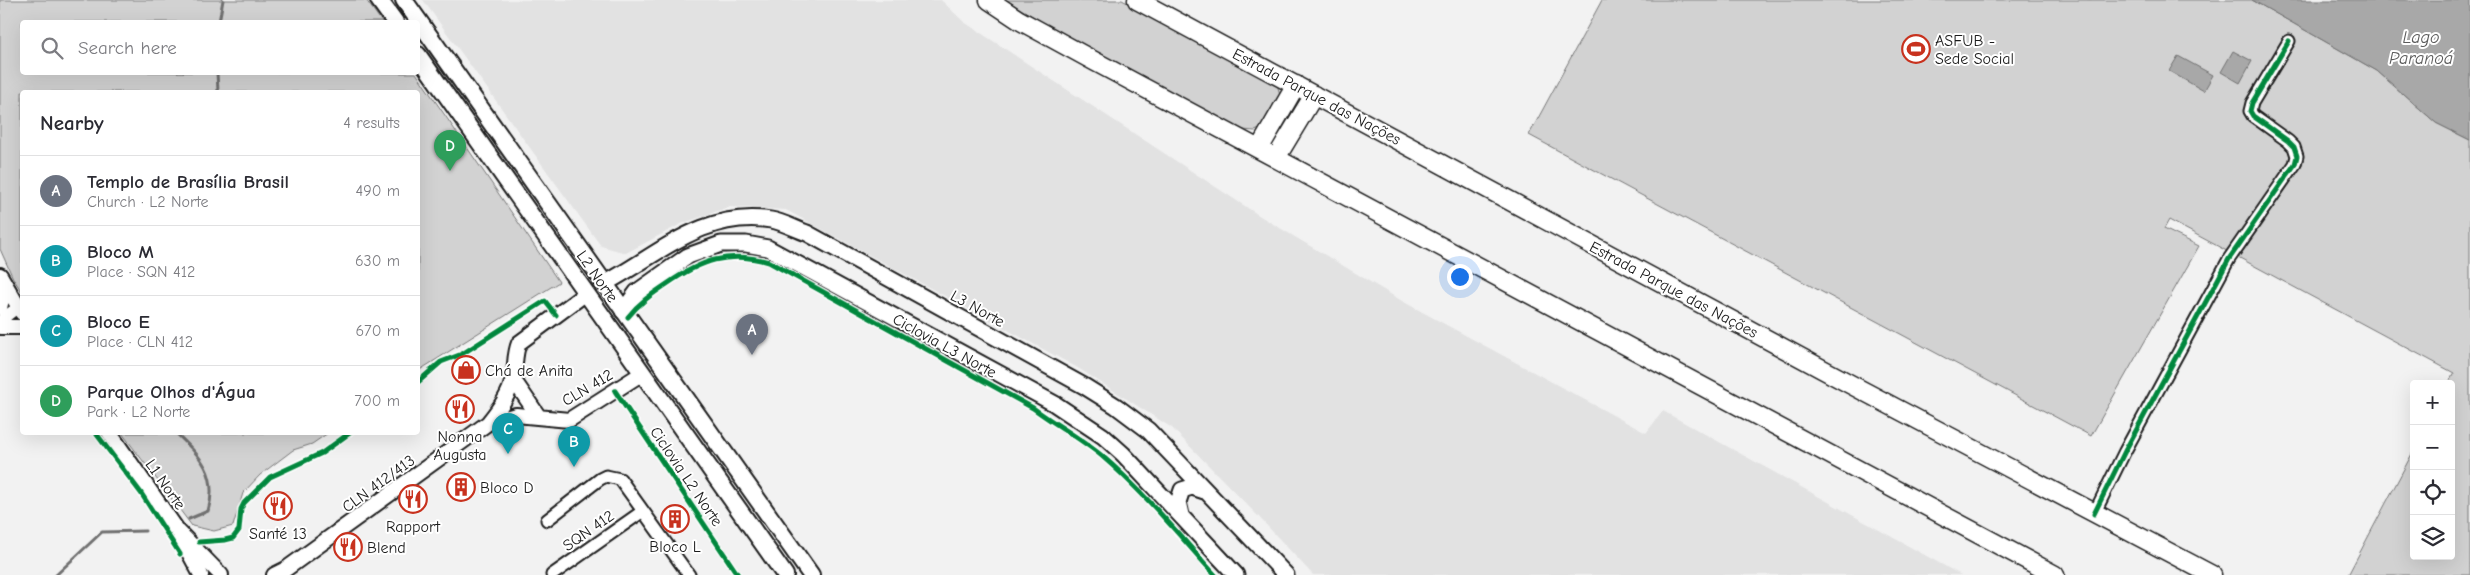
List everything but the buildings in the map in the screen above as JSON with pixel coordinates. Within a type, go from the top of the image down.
[{"type":"highway","points":[[989,0],[1048,36],[2055,575]]},
{"type":"highway","name":"Estrada Parque das Nações","points":[[1137,0],[2094,514],[2212,575]]},
{"type":"highway","points":[[1259,149],[1296,85]]},
{"type":"highway","points":[[1276,158],[1314,94]]},
{"type":"main road","points":[[379,0],[394,20]]},
{"type":"main road","name":"L2 Norte","points":[[404,0],[418,20]]},
{"type":"main road","name":"L2 Norte","points":[[420,23],[811,575]]},
{"type":"main road","name":"L2 Norte","points":[[420,58],[641,374],[785,575]]},
{"type":"main road","name":"L3 Norte","points":[[604,284],[695,229],[718,222],[743,218],[772,220],[807,233],[1116,406],[1148,430],[1211,494],[1286,575]]},
{"type":"main road","points":[[623,310],[637,292],[688,256],[721,244],[746,244],[768,248],[1078,418],[1103,436],[1123,454],[1236,575]]},
{"type":"main road","points":[[681,428],[694,422],[699,416]]},
{"type":"main road","points":[[1181,515],[1178,502],[1182,490],[1192,486],[1211,494]]},
{"type":"street","points":[[2094,514],[2229,259],[2295,164],[2298,156],[2294,148],[2253,116],[2250,111],[2252,103],[2288,41]]},
{"type":"street","points":[[0,308],[3,295],[1,277]]},
{"type":"street","points":[[0,321],[20,310],[1,277]]},
{"type":"street","points":[[488,423],[504,400],[513,379],[516,350],[523,338],[585,294]]},
{"type":"street","points":[[0,327],[20,326]]},
{"type":"street","name":"CLN 412","points":[[488,423],[516,416],[569,420],[641,374]]},
{"type":"street","points":[[513,379],[539,417]]},
{"type":"street","name":"CLN 412/413","points":[[281,573],[488,423]]},
{"type":"street","name":"L1 Norte","points":[[111,435],[178,530],[201,575]]},
{"type":"street","name":"SQN 412","points":[[547,520],[606,476],[620,479],[689,575]]},
{"type":"street","name":"SQN 412","points":[[552,575],[643,511]]},
{"type":"street","name":"L1 Norte","points":[[178,530],[221,575]]},
{"type":"shaded area","points":[[0,0],[366,0],[381,20],[20,20],[20,75],[417,75],[559,282],[420,370],[420,90],[20,90],[20,289],[0,249]]},
{"type":"shaded area","points":[[423,0],[941,0],[964,22],[1260,216],[1402,301],[1646,433],[1663,411],[1961,575],[1313,575],[1172,428],[1078,368],[786,210],[729,207],[681,224],[626,253],[601,246]]},
{"type":"shaded area","points":[[1006,0],[1122,0],[1277,83],[1280,96],[1262,128],[1255,131],[1243,130],[1077,43]]},
{"type":"shaded area","points":[[1602,0],[2252,0],[2377,71],[2436,123],[2470,140],[2470,575],[2348,575],[2410,458],[2410,560],[2455,560],[2455,380],[2450,380],[2454,373],[2169,220],[2164,229],[2199,246],[2091,436],[1529,135]]},
{"type":"shaded area","points":[[124,435],[325,435],[312,444],[293,450],[260,475],[243,493],[233,526],[214,531],[192,526]]},
{"type":"water","name":"Lago Paranoá","points":[[2252,0],[2470,0],[2470,140],[2436,123],[2377,71]]},
{"type":"water","points":[[2233,51],[2252,61],[2240,83],[2221,72]]},
{"type":"water","points":[[2178,56],[2213,75],[2204,91],[2169,71]]},
{"type":"waterway","points":[[219,20],[223,0]]},
{"type":"waterway","points":[[217,75],[218,90]]},
{"type":"waterway","points":[[178,435],[192,449],[205,467],[211,486],[208,511],[189,519]]},
{"type":"waterway","points":[[56,575],[102,532],[145,531]]},
{"type":"cycle path","points":[[2094,514],[2125,451],[2229,259],[2295,164],[2297,156],[2294,147],[2253,116],[2250,111],[2252,103],[2289,41]]},
{"type":"cycle path","name":"Ciclovia L3 Norte","points":[[628,317],[656,291],[691,269],[703,264],[715,260],[740,257],[769,262],[1033,408],[1085,443],[1132,484],[1215,575]]},
{"type":"cycle path","points":[[420,380],[441,362],[462,354],[545,301],[556,315]]},
{"type":"cycle path","name":"Ciclovia L2 Norte","points":[[615,391],[738,575]]},
{"type":"cycle path","points":[[97,435],[141,493],[180,554]]},
{"type":"cycle path","points":[[199,542],[233,538],[239,530],[241,509],[244,503],[270,477],[322,453],[347,435]]},
{"type":"place","name":"ASFUB - Sede Social","points":[[1916,49]]},
{"type":"place","name":"Parque Olhos d'Água","points":[[450,171]]},
{"type":"place","name":"Templo de Brasília Brasil","points":[[752,355]]},
{"type":"place","name":"Chá de Anita","points":[[466,370]]},
{"type":"place","name":"Nonna Augusta","points":[[460,409]]},
{"type":"place","name":"Bloco E","points":[[508,454]]},
{"type":"place","name":"Bloco M","points":[[574,467]]},
{"type":"place","name":"Bloco D","points":[[461,487]]},
{"type":"place","name":"Rapport","points":[[413,499]]},
{"type":"place","name":"Santé 13","points":[[278,506]]},
{"type":"place","name":"Bloco L","points":[[675,519]]},
{"type":"place","name":"Blend","points":[[348,547]]}]
